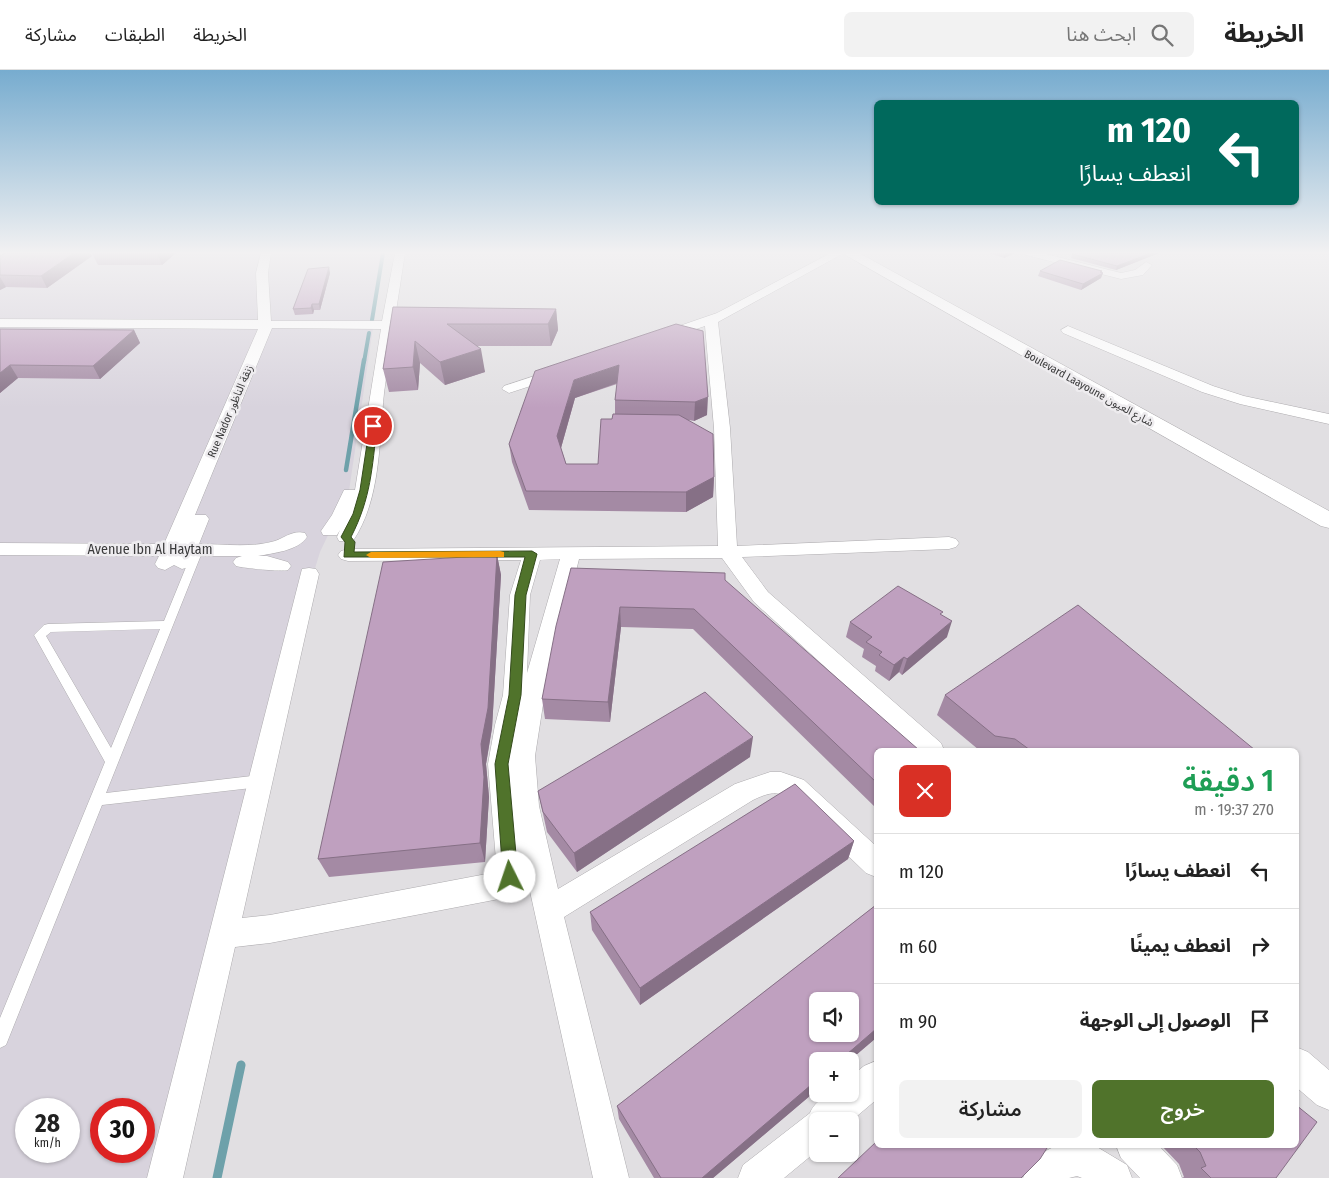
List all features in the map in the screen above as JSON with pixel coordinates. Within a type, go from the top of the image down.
[{"type":"street","name":"Rue Nador زنقة الناظور","points":[[267,305],[271,327]]},
{"type":"street","name":"Rue Nador زنقة الناظور","points":[[183,556],[271,327],[272,305]]},
{"type":"street","points":[[165,1178],[260,781],[323,571],[358,514],[365,490],[385,305]]},
{"type":"street","points":[[382,327],[387,305]]},
{"type":"street","points":[[646,342],[710,320],[744,305]]},
{"type":"street","name":"Boulevard Laayoune شارع العيون","points":[[942,305],[1329,521]]},
{"type":"street","name":"Boulevard Laayoune شارع العيون","points":[[963,305],[1329,503]]},
{"type":"street","points":[[710,320],[722,428],[728,552],[761,597],[930,748]]},
{"type":"street","points":[[0,324],[271,327]]},
{"type":"street","points":[[0,328],[382,327]]},
{"type":"street","points":[[1068,330],[1218,392],[1251,402],[1306,412],[1329,420]]},
{"type":"street","points":[[509,389],[573,367]]},
{"type":"street","points":[[702,428],[722,428]]},
{"type":"street","points":[[281,566],[279,556],[282,549],[298,537]]},
{"type":"street","name":"Avenue Ibn Al Haytam","points":[[0,563],[183,556],[262,550],[279,546],[298,537],[532,554],[728,552],[949,543]]},
{"type":"street","name":"Avenue Ibn Al Haytam","points":[[0,549],[183,556],[257,562],[281,566],[289,572],[323,571]]},
{"type":"street","points":[[532,554],[520,595],[515,695],[501,764],[548,911],[611,1178]]},
{"type":"street","points":[[224,934],[270,929],[499,886],[508,881],[511,872],[515,808],[532,698],[571,554]]},
{"type":"street","points":[[548,911],[744,792],[775,781],[784,781],[795,788],[874,862]]},
{"type":"street","points":[[1299,1067],[1329,1093]]},
{"type":"street","points":[[835,1112],[874,1080]]},
{"type":"street","points":[[756,1178],[809,1134]]},
{"type":"street","points":[[1137,1148],[1164,1178]]},
{"type":"street","points":[[1041,1178],[1064,1159],[1080,1157],[1114,1178]]},
{"type":"lane","points":[[0,1039],[168,624],[183,556]]},
{"type":"lane","points":[[112,762],[40,636],[48,628],[168,624]]},
{"type":"lane","points":[[97,800],[260,781]]},
{"type":"shaded area","points":[[0,305],[376,305],[349,491],[320,552],[299,621],[155,1159],[155,1098],[90,1098],[90,1163],[154,1163],[150,1178],[0,1178]]},
{"type":"building","points":[[295,305],[312,305],[311,308],[293,309]]},
{"type":"building","points":[[393,307],[556,309],[548,324],[447,324],[481,349],[440,362],[415,341],[413,367],[383,369]]},
{"type":"building","points":[[676,324],[703,331],[708,397],[695,402],[615,400],[619,365],[574,380],[557,436],[566,464],[598,464],[601,419],[612,419],[613,414],[679,415],[713,434],[714,477],[686,492],[526,491],[509,444],[535,371]]},
{"type":"building","points":[[0,329],[134,330],[93,366],[10,365],[0,373]]},
{"type":"building","points":[[497,555],[488,708],[481,744],[484,777],[480,843],[318,859],[383,562]]},
{"type":"building","points":[[571,568],[725,573],[725,580],[917,748],[874,748],[874,780],[694,609],[620,607],[608,702],[542,699],[556,626]]},
{"type":"building","points":[[898,586],[943,612],[940,614],[952,621],[907,659],[904,657],[894,665],[879,655],[882,652],[866,642],[872,637],[850,622]]},
{"type":"building","points":[[1078,605],[1253,748],[1027,748],[1015,739],[995,736],[945,695]]},
{"type":"building","points":[[705,692],[753,737],[574,853],[543,812],[538,791]]},
{"type":"building","points":[[795,784],[854,841],[640,988],[590,912]]},
{"type":"building","points":[[874,907],[874,1031],[849,1052],[809,1052],[809,1087],[702,1178],[661,1178],[617,1106]]},
{"type":"building","points":[[1299,1107],[1317,1122],[1299,1147]]},
{"type":"building","points":[[874,1144],[874,1148],[1047,1148],[1040,1159],[1021,1178],[838,1178],[855,1162],[859,1162],[859,1158]]},
{"type":"building","points":[[1196,1148],[1298,1148],[1276,1178],[1211,1178],[1201,1168],[1206,1166],[1200,1152]]},
{"type":"waterway","points":[[372,320],[375,305]]},
{"type":"waterway","points":[[364,362],[369,333]]},
{"type":"waterway","points":[[346,470],[364,360]]},
{"type":"waterway","points":[[217,1178],[241,1065]]},
{"type":"slow traffic","points":[[371,555],[500,554]]},
{"type":"route","points":[[373,426],[365,490],[358,514],[346,537],[350,542],[348,555],[532,554],[520,595],[515,695],[507,725],[501,764],[510,877]]}]
